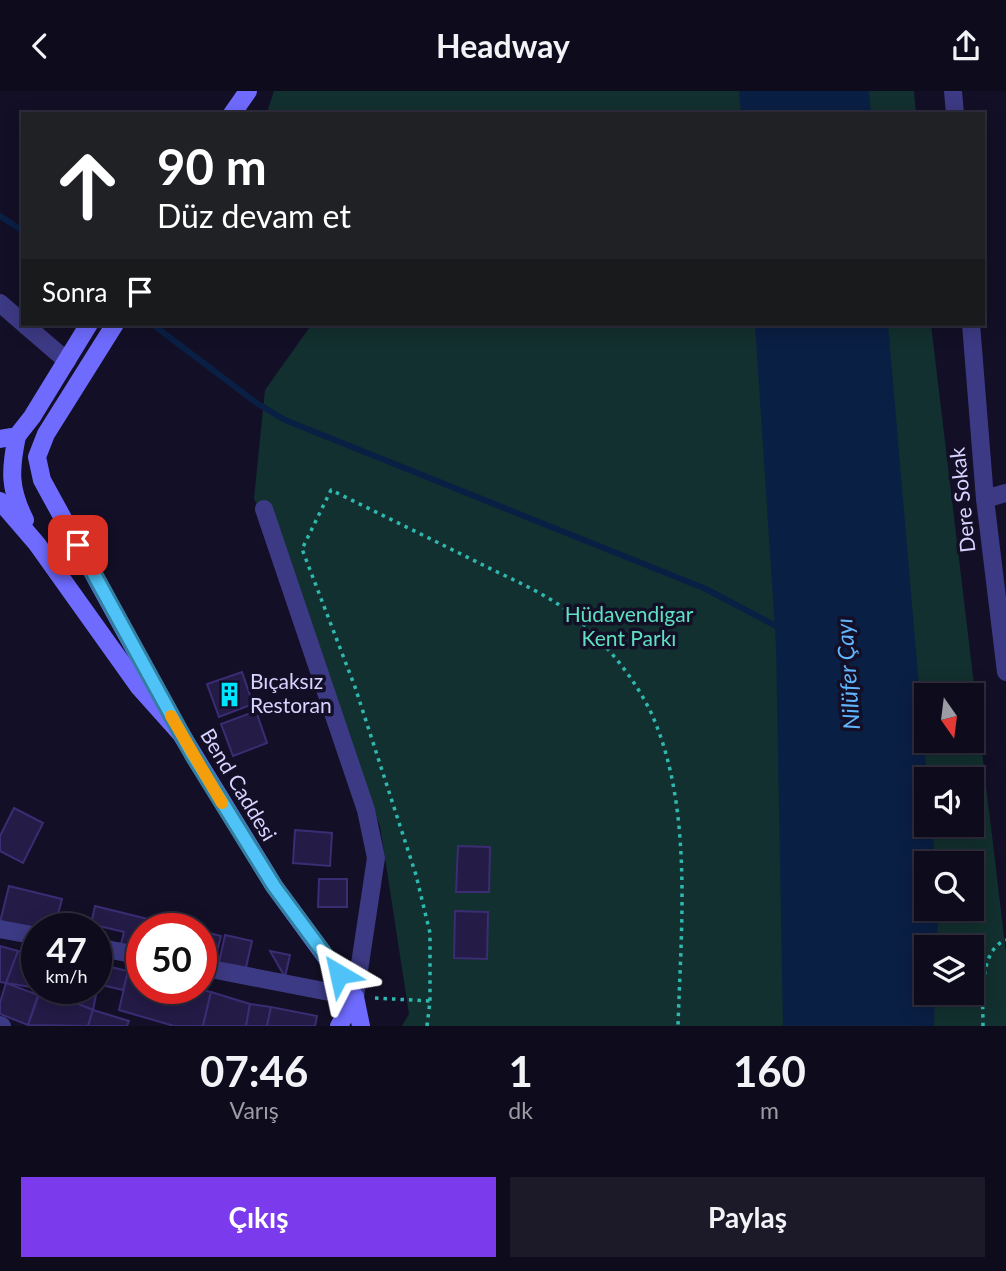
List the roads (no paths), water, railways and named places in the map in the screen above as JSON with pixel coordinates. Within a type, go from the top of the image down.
[{"type":"main road","points":[[233,112],[249,91]]},
{"type":"main road","points":[[242,112],[249,91]]},
{"type":"main road","points":[[37,544],[16,502],[10,480],[9,449],[32,417],[88,326]]},
{"type":"main road","points":[[42,480],[37,457],[46,434],[114,326]]},
{"type":"main road","points":[[9,449],[46,434]]},
{"type":"main road","points":[[9,449],[32,465],[42,480],[181,734]]},
{"type":"main road","name":"Bend Caddesi","points":[[0,501],[37,544],[139,687],[181,734],[274,886],[355,996],[361,1026]]},
{"type":"main road","points":[[339,1026],[355,996]]},
{"type":"street","points":[[953,91],[955,112]]},
{"type":"street","points":[[0,303],[21,321]]},
{"type":"street","points":[[26,326],[67,361]]},
{"type":"street","name":"Dere Sokak","points":[[971,326],[985,499],[1006,672]]},
{"type":"street","points":[[985,499],[1006,493]]},
{"type":"street","points":[[217,970],[355,996],[376,858],[366,810],[264,509]]},
{"type":"street","points":[[0,929],[21,933]]},
{"type":"water","points":[[739,91],[869,91],[871,112],[741,112]]},
{"type":"water","name":"Nilüfer Çayı","points":[[755,326],[888,326],[919,683],[914,683],[914,753],[925,753],[926,767],[914,767],[914,837],[933,837],[934,851],[914,851],[914,921],[938,921],[937,935],[914,935],[914,1005],[935,1005],[934,1026],[783,1026],[776,645]]},
{"type":"waterway","points":[[0,216],[21,230]]},
{"type":"waterway","points":[[155,326],[258,404],[285,420],[706,589],[780,628]]},
{"type":"place","name":"Bıçaksız Restoran","points":[[230,694]]},
{"type":"park label","name":"Hüdavendigar Kent Parkı","points":[[629,627]]}]
